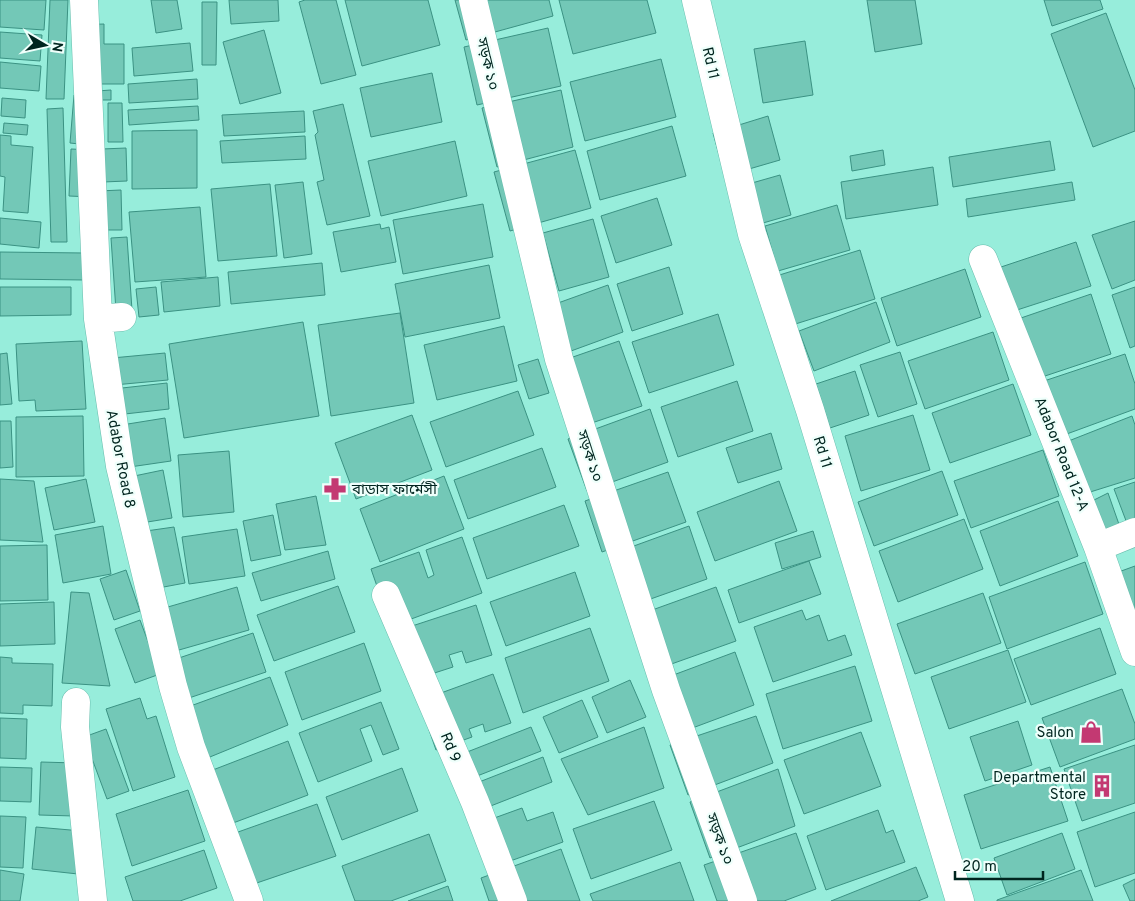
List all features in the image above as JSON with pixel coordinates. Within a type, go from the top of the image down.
[{"type":"street","name":"Adabor Road 8","points":[[84,0],[120,466],[173,686],[191,747],[249,901]]},
{"type":"street","name":"সড়ক ১০","points":[[473,0],[559,359],[666,690],[743,901]]},
{"type":"street","name":"Rd 11","points":[[696,0],[752,234],[810,410],[960,901]]},
{"type":"street","name":"Adabor Road 12-A","points":[[983,259],[1098,547],[1135,652]]},
{"type":"street","points":[[1098,547],[1135,532]]},
{"type":"street","name":"Rd 9","points":[[386,595],[475,802],[513,901]]},
{"type":"street","points":[[76,702],[75,727],[93,901]]},
{"type":"building","points":[[0,0],[46,0],[44,30],[0,27]]},
{"type":"building","points":[[50,0],[68,0],[64,99],[46,99]]},
{"type":"building","points":[[151,0],[177,0],[182,29],[156,33]]},
{"type":"building","points":[[229,0],[278,0],[279,21],[231,24]]},
{"type":"building","points":[[305,0],[336,0],[356,75],[321,84],[299,2]]},
{"type":"building","points":[[345,0],[428,0],[440,45],[362,66]]},
{"type":"building","points":[[455,0],[549,0],[553,16],[466,40]]},
{"type":"building","points":[[559,0],[647,0],[656,33],[573,54]]},
{"type":"building","points":[[867,0],[915,0],[922,44],[875,52]]},
{"type":"building","points":[[1044,0],[1100,0],[1103,9],[1052,26]]},
{"type":"building","points":[[202,2],[217,2],[216,65],[202,65]]},
{"type":"building","points":[[1106,13],[1135,90],[1135,131],[1093,147],[1051,34]]},
{"type":"building","points":[[104,24],[104,44],[124,44],[124,84],[84,84],[74,25]]},
{"type":"building","points":[[548,28],[561,86],[477,105],[464,47]]},
{"type":"building","points":[[264,30],[281,93],[240,104],[223,42]]},
{"type":"building","points":[[0,32],[42,35],[40,61],[0,58]]},
{"type":"building","points":[[805,41],[813,95],[763,103],[754,49]]},
{"type":"building","points":[[190,43],[193,71],[134,76],[132,48]]},
{"type":"building","points":[[661,59],[676,117],[585,141],[570,82]]},
{"type":"building","points":[[0,62],[41,66],[39,91],[0,88]]},
{"type":"building","points":[[432,73],[442,122],[371,137],[360,88]]},
{"type":"building","points":[[197,79],[198,99],[129,103],[128,84]]},
{"type":"building","points":[[111,90],[111,100],[97,100],[97,91]]},
{"type":"building","points":[[561,90],[573,147],[497,167],[482,108]]},
{"type":"building","points":[[74,95],[93,97],[89,145],[70,143]]},
{"type":"building","points":[[2,98],[26,100],[25,118],[1,116]]},
{"type":"building","points":[[108,103],[122,103],[123,142],[108,142]]},
{"type":"building","points":[[343,104],[370,216],[327,225],[317,182],[324,180],[315,135],[318,132],[313,111]]},
{"type":"building","points":[[198,106],[199,120],[129,125],[128,110]]},
{"type":"building","points":[[63,108],[67,242],[51,242],[47,109]]},
{"type":"building","points":[[304,111],[305,132],[224,136],[222,115]]},
{"type":"building","points":[[768,116],[780,160],[725,176],[713,133]]},
{"type":"building","points":[[4,123],[28,125],[27,135],[3,133]]},
{"type":"building","points":[[672,126],[686,176],[600,200],[587,151]]},
{"type":"building","points":[[197,130],[197,188],[132,189],[132,131]]},
{"type":"building","points":[[0,135],[11,136],[11,145],[33,147],[28,213],[3,211],[5,177],[0,176]]},
{"type":"building","points":[[305,136],[306,159],[222,163],[220,141]]},
{"type":"building","points":[[455,141],[467,196],[381,216],[368,161]]},
{"type":"building","points":[[1050,141],[1055,170],[953,187],[949,157]]},
{"type":"building","points":[[126,148],[127,181],[103,182],[102,149]]},
{"type":"building","points":[[71,149],[94,150],[92,197],[69,196]]},
{"type":"building","points":[[575,150],[591,208],[510,231],[494,172]]},
{"type":"building","points":[[883,150],[885,165],[852,171],[850,156]]},
{"type":"building","points":[[933,167],[938,205],[846,219],[841,182]]},
{"type":"building","points":[[780,175],[791,215],[742,229],[731,189]]},
{"type":"building","points":[[303,182],[312,254],[284,258],[275,185]]},
{"type":"building","points":[[1072,182],[1075,200],[968,217],[966,199]]},
{"type":"building","points":[[270,184],[277,256],[218,261],[211,189]]},
{"type":"building","points":[[121,190],[122,230],[98,230],[98,191]]},
{"type":"building","points":[[657,198],[672,245],[616,263],[601,216]]},
{"type":"building","points":[[483,204],[493,257],[403,274],[393,220]]},
{"type":"building","points":[[837,205],[850,250],[778,271],[765,226]]},
{"type":"building","points":[[200,207],[206,277],[135,282],[129,212]]},
{"type":"building","points":[[0,218],[41,222],[39,248],[0,244]]},
{"type":"building","points":[[593,219],[609,277],[559,291],[543,233]]},
{"type":"building","points":[[1135,221],[1135,280],[1112,289],[1092,235]]},
{"type":"building","points":[[380,224],[381,229],[389,227],[396,262],[341,272],[333,232]]},
{"type":"building","points":[[127,237],[132,310],[116,311],[111,238]]},
{"type":"building","points":[[1076,242],[1091,286],[1014,311],[998,268]]},
{"type":"building","points":[[860,250],[875,299],[789,326],[773,277]]},
{"type":"building","points":[[0,252],[85,253],[85,280],[0,279]]},
{"type":"building","points":[[322,263],[325,295],[231,304],[228,272]]},
{"type":"building","points":[[489,265],[500,318],[405,337],[395,284]]},
{"type":"building","points":[[669,267],[683,314],[632,331],[617,284]]},
{"type":"building","points":[[965,269],[981,317],[897,346],[881,298]]},
{"type":"building","points":[[218,277],[220,306],[164,312],[161,282]]},
{"type":"building","points":[[608,285],[623,332],[571,351],[558,303]]},
{"type":"building","points":[[0,287],[71,287],[71,315],[0,316]]},
{"type":"building","points":[[156,287],[159,315],[139,317],[136,289]]},
{"type":"building","points":[[1135,287],[1135,346],[1130,348],[1112,295]]},
{"type":"building","points":[[1091,294],[1111,354],[1042,377],[1018,319]]},
{"type":"building","points":[[876,302],[890,342],[814,371],[799,331]]},
{"type":"building","points":[[400,313],[414,403],[331,416],[318,325]]},
{"type":"building","points":[[718,314],[734,365],[649,393],[632,342]]},
{"type":"building","points":[[303,322],[319,416],[184,438],[169,344]]},
{"type":"building","points":[[504,326],[517,381],[437,400],[424,345]]},
{"type":"building","points":[[993,332],[1009,380],[925,409],[908,361]]},
{"type":"building","points":[[82,341],[86,409],[36,411],[35,400],[19,401],[16,344]]},
{"type":"building","points":[[619,341],[642,406],[571,430],[547,366]]},
{"type":"building","points":[[900,352],[917,404],[878,417],[860,365]]},
{"type":"building","points":[[7,353],[12,404],[0,405],[0,354]]},
{"type":"building","points":[[165,353],[168,380],[114,385],[112,358]]},
{"type":"building","points":[[1125,354],[1135,384],[1135,409],[1064,435],[1044,381]]},
{"type":"building","points":[[538,359],[549,393],[529,399],[518,365]]},
{"type":"building","points":[[855,371],[869,415],[830,428],[816,384]]},
{"type":"building","points":[[737,381],[753,431],[678,457],[661,407]]},
{"type":"building","points":[[167,383],[169,409],[116,415],[113,389]]},
{"type":"building","points":[[1013,384],[1031,435],[950,463],[932,413]]},
{"type":"building","points":[[518,391],[534,435],[446,467],[430,422]]},
{"type":"building","points":[[650,409],[668,462],[587,491],[568,439]]},
{"type":"building","points":[[412,415],[432,470],[356,499],[335,443]]},
{"type":"building","points":[[913,415],[930,470],[861,491],[845,436]]},
{"type":"building","points":[[83,416],[84,476],[16,477],[16,417]]},
{"type":"building","points":[[1132,416],[1135,425],[1135,478],[1087,493],[1066,442]]},
{"type":"building","points":[[165,418],[171,461],[109,470],[103,428]]},
{"type":"building","points":[[0,421],[11,421],[13,467],[0,468]]},
{"type":"building","points":[[771,433],[782,469],[738,483],[726,448]]},
{"type":"building","points":[[542,448],[556,487],[468,519],[454,480]]},
{"type":"building","points":[[1043,450],[1059,496],[971,528],[954,481]]},
{"type":"building","points":[[229,451],[234,512],[183,517],[178,455]]},
{"type":"building","points":[[163,470],[172,518],[129,525],[115,480]]},
{"type":"building","points":[[942,471],[958,515],[874,546],[858,502]]},
{"type":"building","points":[[668,472],[686,522],[602,552],[585,501]]},
{"type":"building","points":[[444,476],[464,529],[380,562],[360,509]]},
{"type":"building","points":[[0,479],[34,481],[43,542],[0,540]]},
{"type":"building","points":[[86,479],[95,522],[54,530],[45,488]]},
{"type":"building","points":[[779,481],[797,531],[715,561],[697,512]]},
{"type":"building","points":[[1135,482],[1135,524],[1128,526],[1114,489]]},
{"type":"building","points":[[1108,493],[1121,530],[1101,537],[1088,503]]},
{"type":"building","points":[[316,496],[326,545],[285,550],[276,504]]},
{"type":"building","points":[[1058,501],[1078,556],[1000,586],[980,531]]},
{"type":"building","points":[[564,505],[579,546],[487,579],[473,538]]},
{"type":"building","points":[[273,515],[281,555],[251,561],[243,521]]},
{"type":"building","points":[[964,519],[983,569],[898,602],[879,551]]},
{"type":"building","points":[[103,526],[111,574],[63,583],[55,535]]},
{"type":"building","points":[[689,526],[707,579],[628,607],[609,555]]},
{"type":"building","points":[[174,527],[185,583],[153,589],[132,533]]},
{"type":"building","points":[[237,529],[245,576],[189,584],[182,537]]},
{"type":"building","points":[[813,531],[821,557],[782,569],[775,543]]},
{"type":"building","points":[[462,537],[482,593],[403,622],[387,615],[371,569],[419,552],[428,578],[434,575],[426,550]]},
{"type":"building","points":[[47,545],[48,600],[0,601],[0,546]]},
{"type":"building","points":[[328,551],[335,579],[261,601],[252,573]]},
{"type":"building","points":[[809,561],[821,594],[739,623],[728,590]]},
{"type":"building","points":[[1085,562],[1103,614],[1007,649],[989,597]]},
{"type":"building","points":[[1135,566],[1135,624],[1113,574]]},
{"type":"building","points":[[126,570],[140,611],[114,620],[100,579]]},
{"type":"building","points":[[575,572],[590,616],[506,646],[490,602]]},
{"type":"building","points":[[338,586],[355,632],[274,661],[257,615]]},
{"type":"building","points":[[237,587],[249,630],[165,654],[154,611]]},
{"type":"building","points":[[716,587],[736,641],[649,672],[630,618]]},
{"type":"building","points":[[71,592],[89,593],[110,686],[62,683]]},
{"type":"building","points":[[983,593],[1001,643],[915,674],[897,624]]},
{"type":"building","points":[[54,602],[55,644],[0,646],[0,604]]},
{"type":"building","points":[[476,605],[492,655],[466,663],[462,651],[449,655],[453,667],[422,677],[406,628]]},
{"type":"building","points":[[802,610],[806,620],[819,615],[828,641],[845,635],[852,655],[773,682],[754,627]]},
{"type":"building","points":[[140,620],[160,674],[135,683],[115,629]]},
{"type":"building","points":[[590,628],[609,681],[523,713],[505,658]]},
{"type":"building","points":[[1100,628],[1116,674],[1031,705],[1014,659]]},
{"type":"building","points":[[253,633],[266,672],[183,700],[170,661]]},
{"type":"building","points":[[364,643],[381,691],[302,720],[285,672]]},
{"type":"building","points":[[1008,650],[1026,702],[949,729],[931,677]]},
{"type":"building","points":[[735,652],[754,705],[671,736],[652,683]]},
{"type":"building","points":[[0,657],[12,658],[12,663],[53,664],[52,706],[23,705],[23,714],[0,713]]},
{"type":"building","points":[[855,666],[872,721],[783,749],[766,694]]},
{"type":"building","points":[[493,674],[511,723],[485,732],[483,724],[469,729],[472,737],[436,750],[419,701]]},
{"type":"building","points":[[270,677],[288,725],[205,759],[185,708]]},
{"type":"building","points":[[630,680],[646,717],[607,733],[592,697]]},
{"type":"building","name":"Salon","points":[[1122,689],[1135,724],[1135,739],[1060,767],[1042,718]]},
{"type":"building","points":[[140,698],[147,719],[156,716],[175,777],[133,791],[106,709]]},
{"type":"building","points":[[582,700],[598,737],[559,753],[543,717]]},
{"type":"building","points":[[381,702],[399,749],[383,755],[371,725],[360,729],[372,761],[318,782],[299,733]]},
{"type":"building","points":[[756,716],[773,763],[688,795],[670,745]]},
{"type":"building","points":[[0,718],[27,719],[26,759],[0,758]]},
{"type":"building","points":[[1018,721],[1032,765],[985,781],[970,737]]},
{"type":"building","points":[[531,727],[541,751],[472,778],[462,754]]},
{"type":"building","points":[[644,727],[664,788],[588,815],[561,759]]},
{"type":"building","points":[[106,729],[129,791],[107,799],[84,737]]},
{"type":"building","points":[[861,732],[881,786],[804,814],[784,760]]},
{"type":"building","points":[[288,741],[308,795],[225,826],[205,773]]},
{"type":"building","name":"Departmental Store","points":[[1135,745],[1135,803],[1082,821],[1064,769]]},
{"type":"building","points":[[543,757],[552,782],[483,809],[474,784]]},
{"type":"building","points":[[41,762],[76,763],[74,816],[39,815]]},
{"type":"building","points":[[0,767],[32,768],[31,802],[0,801]]},
{"type":"building","points":[[1050,767],[1068,821],[981,849],[964,795]]},
{"type":"building","points":[[402,768],[418,811],[342,840],[326,797]]},
{"type":"building","points":[[778,769],[795,826],[710,858],[690,802]]},
{"type":"building","points":[[188,790],[205,841],[132,866],[116,814]]},
{"type":"building","points":[[654,801],[672,850],[591,879],[573,829]]},
{"type":"building","points":[[317,804],[336,856],[242,888],[224,837]]},
{"type":"building","points":[[522,808],[527,821],[553,812],[563,842],[502,864],[486,821]]},
{"type":"building","points":[[878,810],[886,833],[893,830],[905,862],[826,890],[807,836]]},
{"type":"building","points":[[1135,812],[1135,873],[1095,887],[1077,832]]},
{"type":"building","points":[[0,816],[26,817],[23,868],[0,867]]},
{"type":"building","points":[[36,827],[82,831],[78,874],[32,869]]},
{"type":"building","points":[[796,833],[816,889],[784,901],[717,901],[704,865]]},
{"type":"building","points":[[1062,833],[1075,869],[1007,895],[994,858]]},
{"type":"building","points":[[429,834],[446,881],[391,901],[355,901],[342,866]]},
{"type":"building","points":[[561,849],[580,901],[489,901],[481,878]]},
{"type":"building","points":[[204,850],[217,888],[180,901],[133,901],[125,877]]},
{"type":"building","points":[[680,862],[694,901],[593,901],[590,894]]},
{"type":"building","points":[[916,867],[928,897],[918,901],[831,901]]},
{"type":"building","points":[[0,870],[24,874],[20,901],[0,901]]},
{"type":"building","points":[[1081,870],[1093,901],[997,901],[997,900]]},
{"type":"building","points":[[1135,879],[1135,901],[1130,901],[1123,885]]},
{"type":"building","points":[[448,886],[453,901],[408,901]]},
{"type":"place","name":"বাডাস ফার্মেসী","points":[[335,489]]},
{"type":"place","name":"Salon","points":[[1091,732]]},
{"type":"place","name":"Departmental Store","points":[[1102,786]]}]
